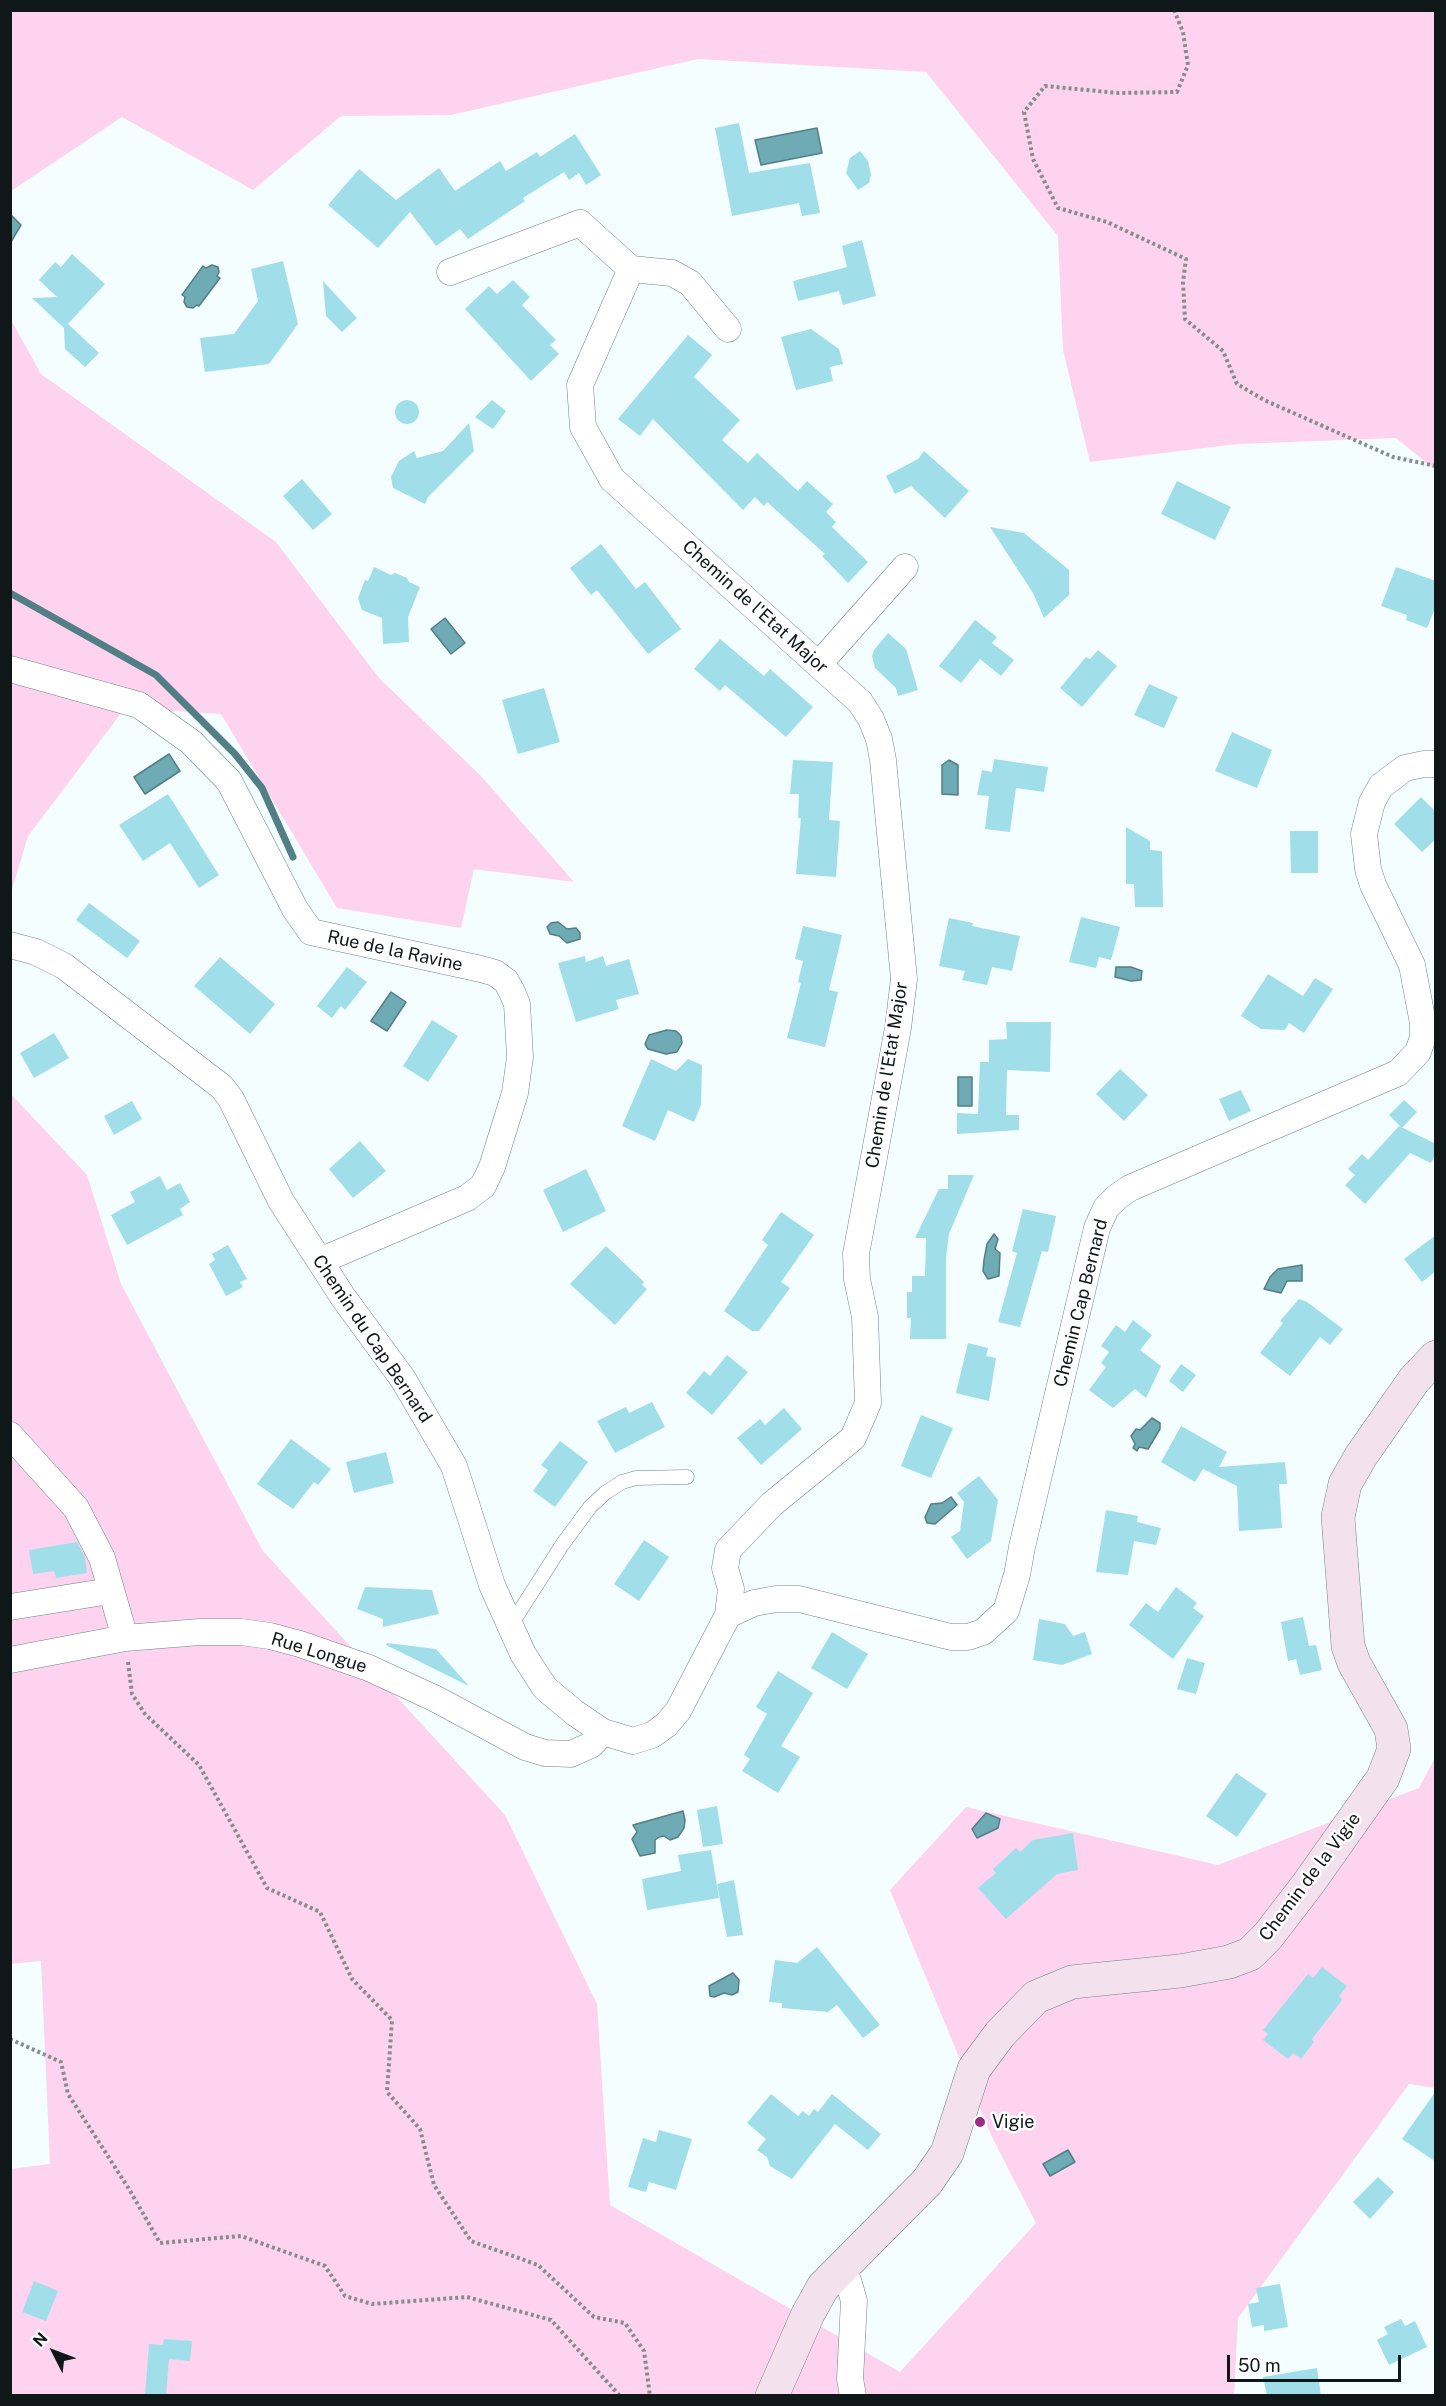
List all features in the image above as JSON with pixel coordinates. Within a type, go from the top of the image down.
[{"type":"street","points":[[450,272],[580,223],[631,268],[672,273],[690,283],[728,329]]},
{"type":"street","name":"Chemin de l'Etat Major","points":[[631,268],[580,385],[583,427],[612,480],[819,664],[860,702],[872,719],[879,739],[904,979],[898,1028],[856,1254],[857,1279],[865,1317],[867,1403],[859,1427],[849,1442],[772,1504],[728,1550],[725,1557],[725,1568],[731,1589],[729,1615],[678,1711]]},
{"type":"street","points":[[819,664],[905,567]]},
{"type":"street","name":"Rue de la Ravine","points":[[10,669],[140,705],[191,742],[230,781],[295,909],[311,932],[495,973],[507,981],[513,992],[517,1004],[520,1057],[515,1092],[492,1167],[483,1186],[467,1198],[320,1261]]},
{"type":"street","name":"Chemin Cap Bernard","points":[[729,1615],[754,1603],[776,1599],[799,1599],[951,1637],[968,1637],[983,1632],[1006,1611],[1017,1575],[1096,1228],[1106,1208],[1116,1197],[1130,1188],[1398,1073],[1418,1052],[1423,1037],[1424,1023],[1412,965],[1373,885],[1368,869],[1364,834],[1372,802],[1381,786],[1405,768],[1436,764]]},
{"type":"street","name":"Chemin du Cap Bernard","points":[[10,945],[36,952],[64,966],[222,1087],[231,1099],[281,1201],[343,1297],[403,1379],[454,1466],[492,1584],[524,1654],[545,1688],[575,1713],[603,1731],[633,1741],[652,1735],[666,1725],[678,1711]]},
{"type":"street","name":"Chemin de la Vigie","points":[[772,2396],[808,2314],[823,2287],[884,2228],[927,2182],[947,2153],[975,2069],[1000,2034],[1036,1997],[1072,1982],[1180,1971],[1229,1962],[1250,1954],[1268,1936],[1308,1884],[1383,1778],[1394,1749],[1391,1729],[1354,1663],[1348,1646],[1338,1517],[1345,1484],[1361,1456],[1414,1380],[1436,1357]]},
{"type":"street","points":[[10,1435],[76,1508],[102,1558],[125,1638]]},
{"type":"street","points":[[10,1607],[110,1591]]},
{"type":"street","name":"Rue Longue","points":[[10,1660],[125,1638],[200,1632],[240,1632],[300,1644],[369,1668],[436,1698],[525,1747],[546,1753],[571,1754],[591,1745],[603,1731]]},
{"type":"street","points":[[841,2268],[848,2280],[854,2301],[850,2379],[853,2396]]},
{"type":"lane","points":[[511,1625],[562,1545],[590,1507],[605,1493],[622,1482],[636,1478],[687,1477]]},
{"type":"path","points":[[1174,10],[1183,32],[1188,65],[1177,92],[1118,93],[1045,86],[1024,112],[1033,159],[1058,208],[1107,222],[1186,259],[1183,282],[1185,319],[1222,351],[1237,384],[1264,400],[1393,457],[1436,466]]},
{"type":"path","points":[[125,1638],[132,1694],[145,1714],[199,1765],[267,1888],[320,1912],[352,1979],[392,2020],[387,2092],[420,2129],[434,2185],[471,2241],[538,2265],[594,2317],[625,2323],[644,2351],[650,2396]]},
{"type":"path","points":[[10,2039],[61,2062],[68,2094],[129,2189],[160,2243],[241,2236],[325,2266],[345,2296],[372,2304],[467,2297],[551,2320],[620,2396]]},
{"type":"shaded area","points":[[11,10],[1435,11],[1435,470],[1396,438],[1237,444],[1090,462],[1063,350],[1058,236],[926,72],[698,59],[451,115],[341,116],[253,190],[122,117],[11,191]]},
{"type":"shaded area","points":[[11,320],[41,374],[276,542],[379,678],[481,776],[574,882],[474,869],[461,928],[337,908],[221,714],[125,708],[28,836],[11,893]]},
{"type":"shaded area","points":[[10,1093],[87,1175],[121,1284],[263,1551],[505,1815],[597,2004],[610,2205],[900,2372],[1036,2223],[991,2135],[890,1890],[966,1807],[1218,1865],[1419,1788],[1435,1758],[1435,2088],[1409,2084],[1238,2318],[1234,2395],[11,2395],[11,2169],[50,2164],[41,1961],[10,1964]]},
{"type":"water","points":[[817,128],[822,153],[761,165],[755,140]]},
{"type":"water","points":[[10,214],[21,225],[11,242],[10,241]]},
{"type":"water","points":[[212,265],[218,267],[217,276],[220,278],[199,306],[187,307],[184,302],[185,297],[182,295],[203,266],[206,268]]},
{"type":"water","points":[[445,618],[465,643],[451,654],[431,629]]},
{"type":"water","points":[[169,754],[180,771],[145,794],[134,777]]},
{"type":"water","points":[[949,760],[958,765],[958,795],[942,794],[942,765]]},
{"type":"water","points":[[558,922],[567,929],[576,928],[580,933],[580,939],[567,943],[559,936],[550,934],[547,927],[551,923]]},
{"type":"water","points":[[1116,967],[1131,967],[1142,971],[1141,980],[1131,981],[1115,977]]},
{"type":"water","points":[[391,992],[406,1002],[387,1031],[371,1021]]},
{"type":"water","points":[[667,1030],[676,1031],[681,1036],[682,1043],[677,1052],[666,1054],[648,1049],[645,1044],[649,1035]]},
{"type":"water","points":[[958,1077],[972,1077],[972,1106],[958,1106]]},
{"type":"water","points":[[994,1234],[998,1239],[995,1249],[1000,1253],[999,1276],[988,1279],[983,1271],[984,1260],[987,1244]]},
{"type":"water","points":[[1302,1265],[1302,1281],[1287,1281],[1281,1293],[1264,1289],[1270,1277],[1278,1269]]},
{"type":"water","points":[[1152,1418],[1160,1423],[1160,1429],[1148,1449],[1139,1447],[1137,1451],[1133,1448],[1135,1444],[1131,1436],[1136,1429],[1140,1430]]},
{"type":"water","points":[[951,1497],[957,1505],[935,1524],[927,1523],[925,1517],[931,1504],[942,1503]]},
{"type":"water","points":[[683,1811],[684,1828],[678,1837],[670,1840],[664,1836],[659,1837],[655,1840],[655,1853],[640,1856],[632,1839],[637,1832],[633,1825]]},
{"type":"water","points":[[986,1813],[1000,1819],[998,1828],[977,1838],[972,1829]]},
{"type":"water","points":[[733,1973],[739,1980],[738,1992],[732,1995],[724,1993],[714,1997],[710,1996],[709,1986]]},
{"type":"water","points":[[1068,2150],[1075,2162],[1050,2176],[1043,2164]]},
{"type":"building","points":[[739,123],[749,173],[810,163],[820,213],[802,216],[799,203],[732,216],[715,128]]},
{"type":"building","points":[[575,134],[601,175],[586,185],[579,173],[569,180],[564,172],[523,198],[525,201],[468,239],[460,229],[436,246],[410,212],[378,248],[328,205],[359,169],[396,200],[439,168],[455,191],[500,161],[506,171],[537,152],[540,157]]},
{"type":"building","points":[[860,151],[868,161],[871,175],[869,183],[858,190],[846,173],[850,158]]},
{"type":"building","points":[[862,240],[876,296],[843,305],[839,291],[798,301],[793,281],[847,267],[842,246]]},
{"type":"building","points":[[72,254],[105,284],[68,324],[99,353],[85,367],[65,349],[64,328],[32,298],[57,297],[39,280],[55,262],[61,267]]},
{"type":"building","points":[[283,261],[298,324],[269,364],[205,372],[200,338],[234,334],[258,301],[251,269]]},
{"type":"building","points":[[513,280],[530,297],[522,305],[556,340],[550,345],[559,354],[531,381],[465,309],[489,286],[497,294]]},
{"type":"building","points":[[323,281],[357,318],[342,332],[326,316]]},
{"type":"building","points":[[811,329],[839,349],[843,364],[830,367],[833,381],[796,390],[781,337]]},
{"type":"building","points":[[688,335],[712,355],[694,377],[740,420],[722,440],[748,463],[757,453],[798,491],[807,481],[833,504],[826,512],[836,522],[832,527],[868,562],[848,583],[822,556],[825,554],[767,502],[764,506],[755,497],[743,510],[653,419],[640,436],[618,419]]},
{"type":"building","points":[[407,400],[415,404],[419,412],[415,420],[407,424],[399,420],[395,412],[399,404]]},
{"type":"building","points":[[492,400],[506,411],[493,429],[475,417]]},
{"type":"building","points":[[469,423],[474,451],[428,497],[425,504],[393,488],[391,477],[399,461],[414,451],[417,458],[443,451]]},
{"type":"building","points":[[924,451],[969,491],[945,518],[911,486],[895,494],[886,476],[918,459]]},
{"type":"building","points":[[302,479],[332,514],[313,530],[283,496]]},
{"type":"building","points":[[1177,481],[1231,507],[1215,540],[1161,514]]},
{"type":"building","points":[[990,527],[1024,533],[1069,570],[1069,595],[1044,618],[1033,593]]},
{"type":"building","points":[[601,544],[636,589],[645,582],[681,629],[648,654],[597,590],[591,595],[570,568]]},
{"type":"building","points":[[374,567],[391,575],[395,573],[407,578],[409,582],[420,587],[408,617],[409,642],[383,644],[382,618],[362,610],[358,598],[365,580],[368,581]]},
{"type":"building","points":[[1396,567],[1436,581],[1436,606],[1427,628],[1406,620],[1407,615],[1381,606]]},
{"type":"building","points":[[975,620],[997,637],[992,643],[1014,660],[1001,676],[980,659],[961,683],[939,666]]},
{"type":"building","points":[[888,633],[906,649],[918,690],[898,696],[896,688],[875,668],[872,656],[874,650]]},
{"type":"building","points":[[720,639],[764,676],[770,669],[813,707],[786,737],[725,685],[720,691],[694,669]]},
{"type":"building","points":[[1098,650],[1117,666],[1082,707],[1060,688],[1086,657],[1090,659]]},
{"type":"building","points":[[1149,684],[1178,697],[1164,728],[1134,715]]},
{"type":"building","points":[[544,688],[560,742],[518,754],[502,700]]},
{"type":"building","points":[[1232,732],[1272,750],[1257,788],[1215,771]]},
{"type":"building","points":[[994,759],[1048,767],[1044,792],[1016,788],[1010,832],[985,829],[989,796],[977,795],[982,770],[992,772]]},
{"type":"building","points":[[793,760],[833,762],[829,820],[840,821],[836,877],[796,874],[801,818],[798,818],[799,794],[790,794]]},
{"type":"building","points":[[168,794],[219,875],[199,888],[170,843],[143,861],[119,825]]},
{"type":"building","points":[[1421,797],[1436,812],[1436,839],[1422,852],[1394,824]]},
{"type":"building","points":[[1126,827],[1150,841],[1150,850],[1162,851],[1163,907],[1135,907],[1134,884],[1126,884]]},
{"type":"building","points":[[1290,831],[1318,831],[1318,873],[1291,873]]},
{"type":"building","points":[[89,903],[140,941],[127,958],[76,920]]},
{"type":"building","points":[[1081,917],[1120,927],[1111,960],[1099,957],[1096,968],[1069,962]]},
{"type":"building","points":[[949,918],[973,923],[972,926],[1020,936],[1012,971],[992,967],[987,985],[962,980],[965,971],[939,966]]},
{"type":"building","points":[[803,926],[842,935],[829,990],[838,992],[825,1047],[787,1038],[801,983],[798,982],[803,961],[795,959]]},
{"type":"building","points":[[585,956],[586,962],[603,956],[606,966],[629,959],[639,994],[616,1000],[619,1009],[576,1022],[558,963]]},
{"type":"building","points":[[220,957],[275,1004],[250,1034],[194,986]]},
{"type":"building","points":[[347,967],[367,982],[345,1010],[341,1006],[332,1018],[317,1006]]},
{"type":"building","points":[[1268,974],[1303,996],[1315,978],[1333,989],[1304,1033],[1289,1023],[1285,1030],[1261,1029],[1241,1016]]},
{"type":"building","points":[[432,1020],[458,1036],[428,1082],[403,1066]]},
{"type":"building","points":[[1006,1022],[1051,1022],[1050,1072],[1007,1070],[1006,1115],[1019,1115],[1019,1130],[957,1134],[957,1113],[978,1114],[980,1062],[989,1062],[989,1040],[1007,1039]]},
{"type":"building","points":[[54,1033],[69,1058],[34,1078],[20,1053]]},
{"type":"building","points":[[651,1059],[676,1071],[688,1059],[702,1065],[701,1105],[694,1122],[668,1110],[655,1141],[622,1126]]},
{"type":"building","points":[[1120,1069],[1148,1095],[1124,1121],[1096,1094]]},
{"type":"building","points":[[1241,1090],[1251,1111],[1229,1121],[1219,1099]]},
{"type":"building","points":[[1404,1100],[1417,1112],[1402,1128],[1389,1115]]},
{"type":"building","points":[[132,1101],[142,1119],[114,1135],[104,1116]]},
{"type":"building","points":[[1399,1126],[1436,1144],[1436,1153],[1431,1163],[1410,1153],[1365,1204],[1345,1185],[1355,1175],[1348,1169],[1362,1154],[1368,1160]]},
{"type":"building","points":[[360,1141],[386,1171],[353,1198],[329,1169]]},
{"type":"building","points":[[586,1169],[606,1211],[563,1232],[543,1190]]},
{"type":"building","points":[[948,1175],[974,1175],[949,1234],[946,1258],[946,1339],[910,1339],[911,1318],[907,1318],[907,1292],[912,1292],[912,1276],[925,1276],[926,1238],[915,1238],[939,1189],[948,1189]]},
{"type":"building","points":[[160,1176],[167,1190],[180,1183],[190,1202],[180,1209],[183,1215],[127,1245],[111,1215],[135,1202],[130,1192]]},
{"type":"building","points":[[1023,1209],[1056,1216],[1048,1252],[1042,1251],[1020,1327],[998,1322],[1017,1253],[1012,1251]]},
{"type":"building","points":[[781,1212],[814,1235],[781,1282],[790,1288],[759,1331],[752,1331],[724,1311],[768,1245],[762,1240]]},
{"type":"building","points":[[1436,1235],[1436,1271],[1422,1282],[1404,1259]]},
{"type":"building","points":[[228,1245],[247,1279],[240,1282],[243,1287],[226,1296],[209,1264],[215,1260],[212,1254]]},
{"type":"building","points":[[606,1246],[644,1282],[642,1285],[647,1289],[615,1325],[570,1284]]},
{"type":"building","points":[[1299,1299],[1307,1302],[1343,1329],[1330,1345],[1320,1337],[1290,1376],[1260,1353],[1283,1323],[1280,1321]]},
{"type":"building","points":[[1133,1320],[1152,1335],[1140,1350],[1161,1366],[1146,1398],[1135,1389],[1113,1408],[1089,1390],[1106,1367],[1101,1363],[1109,1352],[1101,1346],[1116,1325],[1125,1332]]},
{"type":"building","points":[[968,1343],[988,1348],[986,1356],[996,1358],[989,1401],[956,1393]]},
{"type":"building","points":[[727,1355],[748,1372],[712,1415],[686,1393],[704,1371],[710,1376]]},
{"type":"building","points":[[1181,1364],[1196,1375],[1183,1392],[1169,1381]]},
{"type":"building","points":[[652,1402],[665,1427],[615,1453],[597,1421],[626,1407],[629,1413]]},
{"type":"building","points":[[784,1408],[802,1429],[761,1465],[737,1438],[760,1419],[765,1425]]},
{"type":"building","points":[[921,1415],[953,1428],[931,1478],[901,1466]]},
{"type":"building","points":[[1181,1426],[1227,1452],[1219,1467],[1285,1462],[1287,1484],[1279,1484],[1282,1528],[1239,1531],[1237,1486],[1203,1469],[1195,1482],[1161,1462]]},
{"type":"building","points":[[291,1439],[331,1469],[318,1485],[314,1482],[293,1509],[257,1484]]},
{"type":"building","points":[[560,1441],[588,1462],[555,1507],[533,1491],[548,1470],[541,1465]]},
{"type":"building","points":[[386,1452],[394,1483],[354,1493],[346,1462]]},
{"type":"building","points":[[979,1476],[998,1500],[991,1541],[967,1559],[951,1537],[960,1531],[964,1502],[957,1493]]},
{"type":"building","points":[[1106,1510],[1138,1516],[1137,1522],[1161,1528],[1156,1545],[1134,1541],[1128,1575],[1096,1572]]},
{"type":"building","points":[[644,1540],[669,1557],[639,1601],[614,1584]]},
{"type":"building","points":[[77,1542],[85,1557],[87,1573],[56,1578],[54,1571],[33,1574],[29,1550]]},
{"type":"building","points":[[365,1587],[432,1590],[439,1614],[383,1627],[383,1619],[357,1609]]},
{"type":"building","points":[[1176,1587],[1197,1603],[1193,1608],[1204,1616],[1173,1659],[1129,1625],[1146,1603],[1158,1612]]},
{"type":"building","points":[[1303,1617],[1309,1646],[1316,1645],[1322,1670],[1300,1675],[1296,1659],[1288,1661],[1281,1622]]},
{"type":"building","points":[[1039,1619],[1065,1624],[1073,1636],[1085,1632],[1092,1654],[1062,1665],[1033,1660]]},
{"type":"building","points":[[832,1632],[868,1654],[847,1689],[811,1668]]},
{"type":"building","points":[[387,1643],[436,1649],[469,1686],[386,1645]]},
{"type":"building","points":[[1187,1658],[1205,1663],[1196,1694],[1177,1689]]},
{"type":"building","points":[[778,1671],[813,1693],[781,1746],[800,1757],[778,1793],[742,1771],[750,1759],[744,1755],[767,1714],[756,1707]]},
{"type":"building","points":[[1236,1773],[1267,1794],[1237,1837],[1206,1816]]},
{"type":"building","points":[[717,1806],[723,1844],[703,1847],[697,1810]]},
{"type":"building","points":[[1073,1833],[1078,1870],[1057,1874],[1006,1919],[978,1888],[996,1873],[993,1869],[1016,1848],[1020,1852],[1033,1840]]},
{"type":"building","points":[[711,1850],[719,1898],[647,1910],[642,1879],[681,1871],[678,1855]]},
{"type":"building","points":[[734,1880],[743,1935],[727,1937],[717,1884]]},
{"type":"building","points":[[817,1947],[880,2025],[863,2038],[837,2005],[828,2012],[782,2008],[782,2003],[769,2002],[775,1960],[797,1963]]},
{"type":"building","points":[[1322,1967],[1347,1986],[1339,1996],[1342,2000],[1312,2039],[1314,2042],[1301,2059],[1293,2053],[1288,2059],[1263,2040],[1268,2034],[1263,2030],[1308,1974],[1313,1978]]},
{"type":"building","points":[[1436,2091],[1436,2162],[1402,2139]]},
{"type":"building","points":[[771,2094],[798,2116],[803,2111],[809,2116],[814,2109],[818,2112],[832,2094],[881,2134],[868,2150],[835,2124],[792,2179],[770,2166],[767,2157],[757,2150],[766,2139],[747,2123]]},
{"type":"building","points":[[659,2130],[692,2139],[676,2190],[649,2182],[646,2192],[628,2187],[643,2138],[656,2142]]},
{"type":"building","points":[[1378,2177],[1394,2192],[1370,2219],[1353,2202]]},
{"type":"building","points":[[34,2281],[58,2291],[46,2321],[22,2312]]},
{"type":"building","points":[[1280,2284],[1288,2327],[1264,2331],[1264,2325],[1252,2327],[1248,2304],[1259,2302],[1256,2288]]},
{"type":"building","points":[[1401,2319],[1405,2326],[1415,2321],[1427,2347],[1389,2365],[1377,2340],[1388,2334],[1384,2327]]},
{"type":"building","points":[[164,2339],[192,2341],[190,2361],[169,2359],[166,2396],[145,2396],[149,2344],[163,2345]]},
{"type":"building","points":[[1317,2368],[1321,2396],[1267,2396],[1263,2377]]},
{"type":"waterway","points":[[10,593],[156,675],[235,754],[262,788],[293,857]]},
{"type":"place","name":"Vigie","points":[[980,2122]]}]
